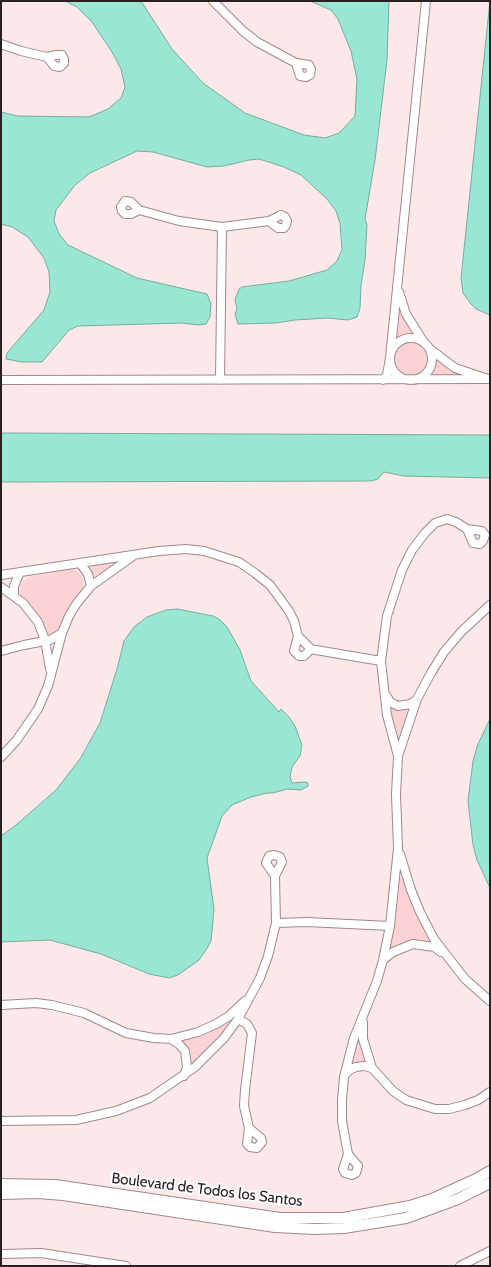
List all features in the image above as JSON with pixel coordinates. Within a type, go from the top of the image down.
[{"type":"street","points":[[213,1],[257,42],[296,63]]},
{"type":"street","points":[[383,380],[387,374],[390,358],[426,1]]},
{"type":"street","points":[[1,44],[47,57]]},
{"type":"street","points":[[139,210],[179,221],[222,227],[269,221]]},
{"type":"street","points":[[220,380],[222,227]]},
{"type":"street","points":[[398,277],[399,292],[404,308],[413,327],[430,350],[455,368],[489,379]]},
{"type":"street","points":[[423,341],[417,338],[404,339],[394,346],[390,358],[394,370],[410,380],[424,376],[432,364],[430,350]]},
{"type":"street","points":[[1,380],[489,379]]},
{"type":"street","points":[[398,756],[387,715],[381,661],[387,616],[392,596],[412,550],[425,533],[436,523],[442,520],[452,520],[468,529]]},
{"type":"street","points":[[1,575],[168,550],[195,550],[222,556],[239,562],[255,573],[280,597],[294,621],[298,636],[294,649],[297,655],[306,655],[310,649]]},
{"type":"street","points":[[1,757],[16,741],[38,709],[51,676],[62,633],[73,610],[91,586],[136,554]]},
{"type":"street","points":[[80,563],[88,574],[91,586]]},
{"type":"street","points":[[14,596],[14,586],[20,572]]},
{"type":"street","points":[[1,587],[32,612],[38,622],[50,657],[51,676]]},
{"type":"street","points":[[348,1154],[342,1121],[344,1077],[354,1038],[377,980],[390,926],[398,848],[396,794],[398,756],[417,699],[444,652],[490,605]]},
{"type":"street","points":[[1,652],[45,640],[62,633]]},
{"type":"street","points":[[298,636],[310,649],[381,661]]},
{"type":"street","points":[[384,693],[390,702],[398,706],[406,706],[417,699]]},
{"type":"street","points":[[398,848],[402,865],[420,912],[434,939],[465,979],[490,1001]]},
{"type":"street","points":[[1,1121],[57,1121],[93,1117],[116,1111],[142,1102],[184,1076],[209,1055],[238,1020],[263,971],[276,923],[275,876]]},
{"type":"street","points":[[276,923],[306,922],[390,926]]},
{"type":"street","points":[[383,960],[392,952],[412,944],[434,947],[445,954]]},
{"type":"street","points":[[1,1005],[52,1004],[84,1013],[126,1033],[171,1039],[198,1032],[216,1024],[229,1016],[249,998]]},
{"type":"street","points":[[363,1017],[364,1038],[372,1068],[393,1091],[406,1100],[435,1109],[449,1108],[465,1106],[490,1092]]},
{"type":"street","points":[[238,1020],[247,1024],[252,1033],[244,1090],[244,1106],[249,1128]]},
{"type":"street","points":[[171,1039],[180,1044],[185,1051],[187,1067],[184,1076]]},
{"type":"street","points":[[344,1077],[349,1070],[356,1066],[372,1068]]},
{"type":"street","name":"Boulevard de Todos los Santos","points":[[1,1184],[55,1185],[280,1218],[343,1218],[410,1206],[432,1199],[476,1180],[490,1171]]},
{"type":"street","name":"Boulevard de Todos los Santos","points":[[1,1194],[38,1193],[63,1195],[275,1227],[315,1229],[344,1228],[406,1218],[458,1199],[490,1183]]},
{"type":"street","points":[[460,1266],[490,1251]]},
{"type":"street","points":[[2,1255],[41,1253],[126,1266]]},
{"type":"shaded area","points":[[65,1],[141,1],[172,49],[203,83],[245,113],[304,135],[325,138],[339,133],[355,116],[357,79],[351,51],[338,19],[331,10],[310,1],[389,1],[387,60],[375,160],[365,219],[367,225],[365,260],[360,308],[357,317],[348,320],[328,318],[276,323],[238,324],[235,314],[237,309],[235,300],[239,289],[242,287],[289,281],[327,270],[337,261],[342,250],[340,223],[336,211],[327,199],[301,175],[259,159],[224,166],[207,167],[153,152],[137,151],[90,173],[75,185],[56,210],[54,221],[59,234],[68,245],[137,278],[207,294],[211,304],[210,317],[206,324],[78,326],[69,330],[42,362],[22,362],[6,359],[7,353],[44,310],[50,292],[49,272],[44,258],[28,237],[12,227],[1,224],[1,112],[18,116],[89,117],[108,109],[121,98],[125,87],[121,69],[92,22],[77,7]]},
{"type":"shaded area","points":[[490,1],[490,315],[476,309],[471,304],[463,293],[461,278]]},
{"type":"shaded area","points":[[398,302],[414,335],[403,336],[395,341]]},
{"type":"shaded area","points":[[410,343],[417,344],[422,348],[426,353],[426,367],[422,372],[417,376],[410,377],[403,376],[398,372],[394,367],[393,360],[394,353],[398,348],[403,344]]},
{"type":"shaded area","points":[[435,359],[467,377],[428,378],[434,369]]},
{"type":"shaded area","points":[[1,433],[490,435],[490,478],[404,476],[384,472],[378,479],[371,481],[1,482]]},
{"type":"shaded area","points":[[114,560],[116,564],[98,577],[94,577],[91,564]]},
{"type":"shaded area","points":[[72,569],[81,575],[84,580],[83,586],[58,631],[49,635],[20,594],[20,585],[28,577]]},
{"type":"shaded area","points":[[177,609],[213,616],[227,627],[240,650],[251,681],[279,712],[281,709],[289,717],[295,726],[302,745],[300,756],[292,767],[290,777],[292,783],[305,782],[308,783],[308,786],[301,790],[287,789],[251,797],[232,805],[222,816],[207,858],[214,909],[211,941],[199,960],[178,975],[169,978],[149,974],[101,954],[50,940],[1,942],[1,836],[56,790],[80,759],[100,723],[124,641],[134,627],[147,617],[166,610]]},
{"type":"shaded area","points":[[389,709],[399,711],[406,709],[408,711],[400,740],[396,740]]},
{"type":"shaded area","points":[[490,719],[490,888],[477,860],[473,845],[468,801],[473,761],[478,744]]},
{"type":"shaded area","points":[[399,877],[403,880],[412,905],[429,941],[411,942],[388,950]]},
{"type":"shaded area","points":[[230,1021],[231,1023],[213,1046],[191,1066],[182,1041],[203,1036]]},
{"type":"shaded area","points":[[358,1040],[365,1061],[364,1064],[350,1066],[355,1041]]}]
